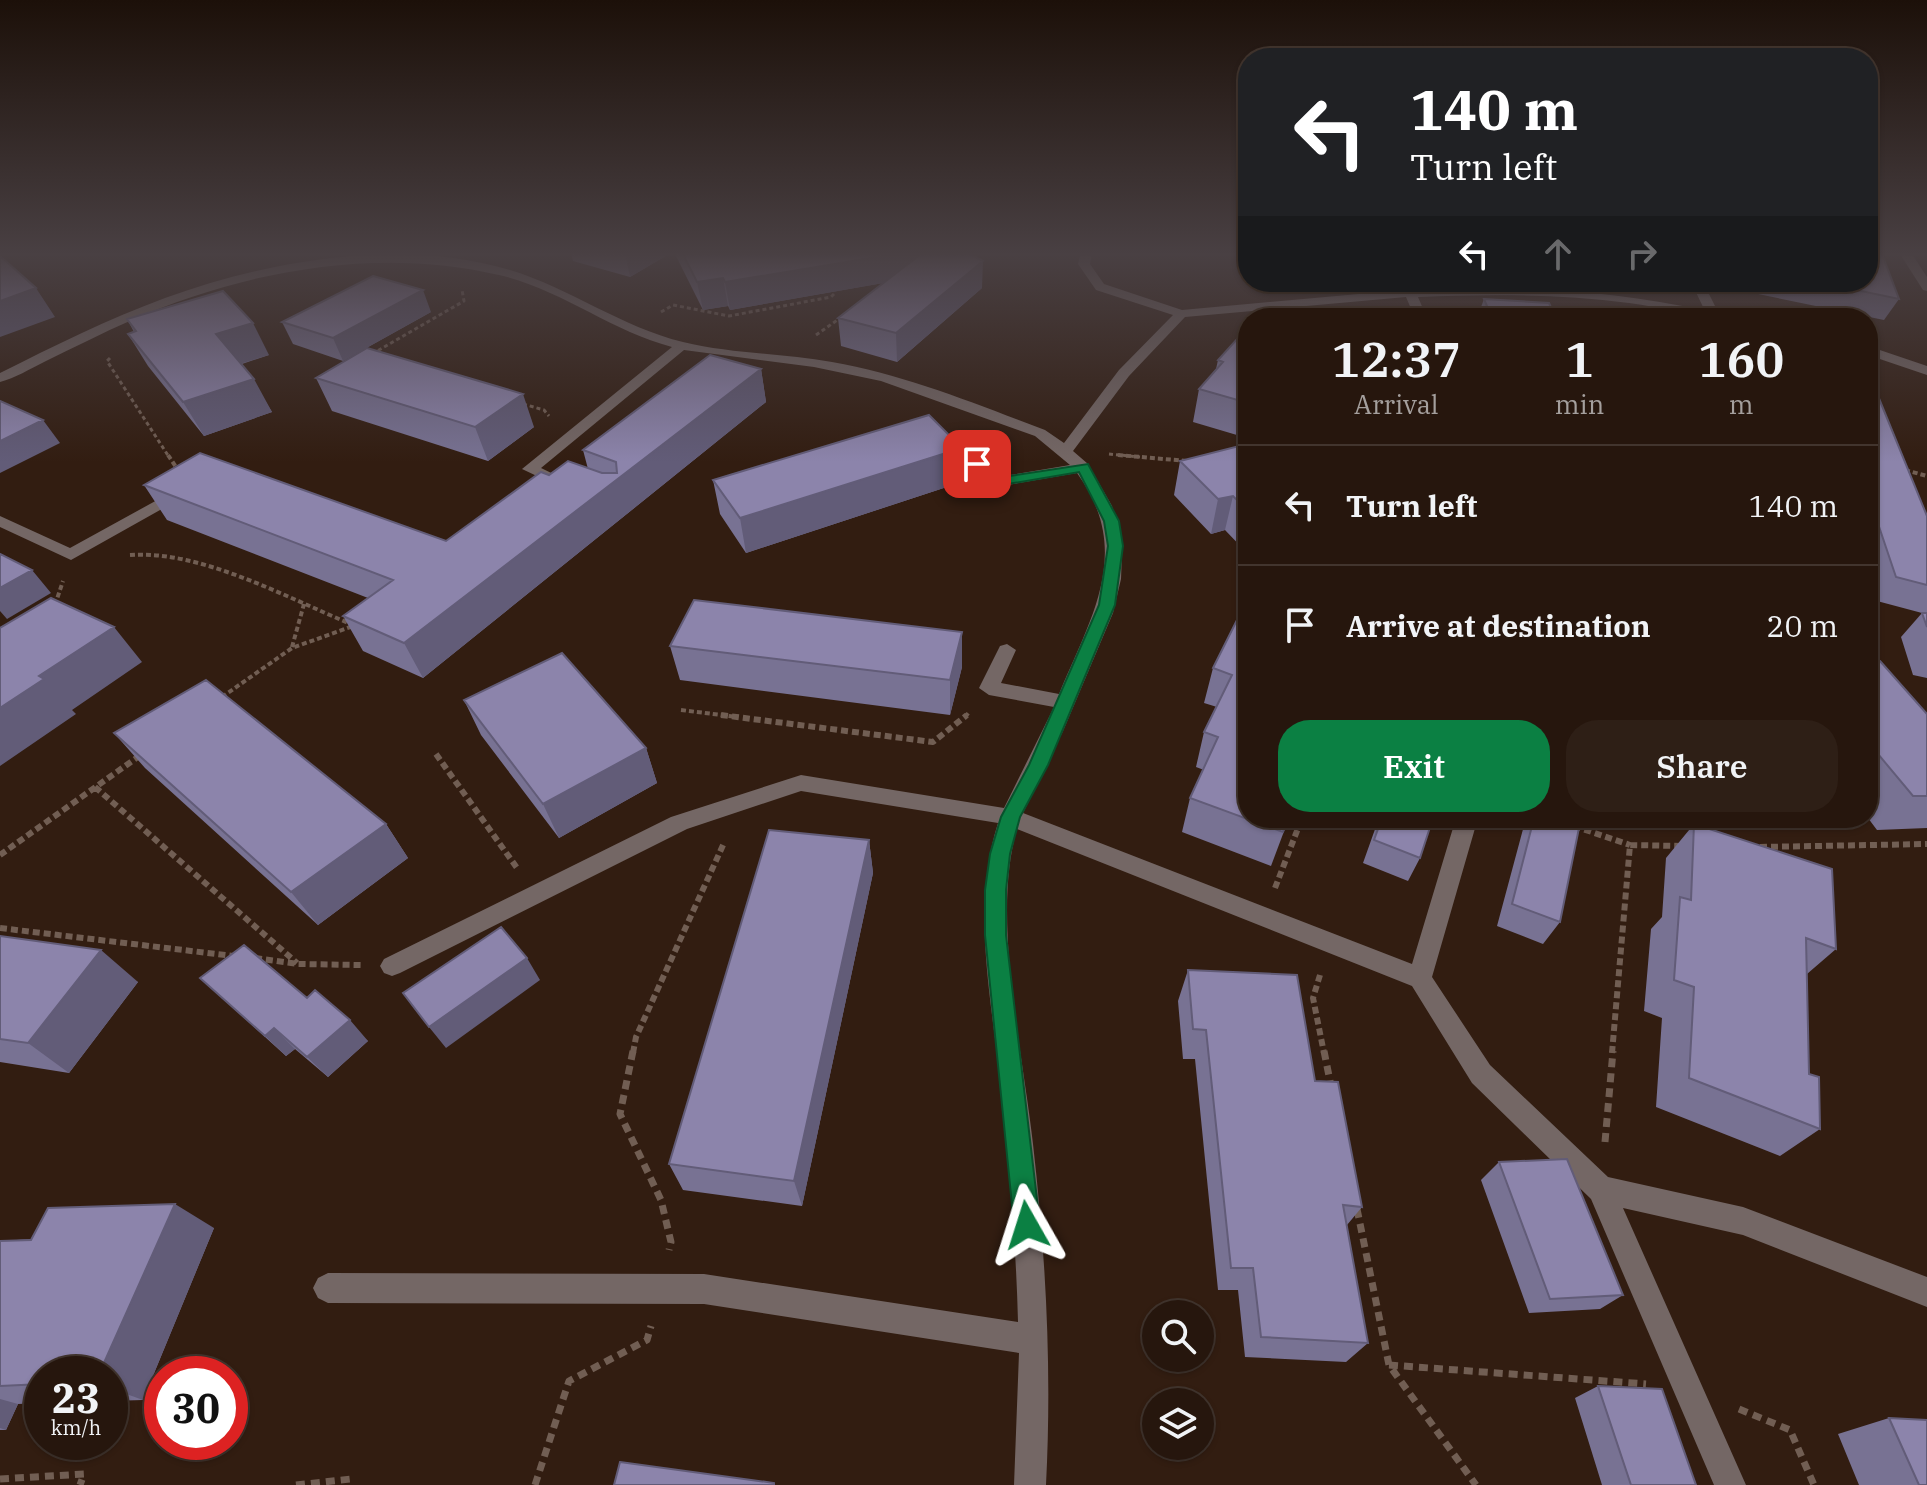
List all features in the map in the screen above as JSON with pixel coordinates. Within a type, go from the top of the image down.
[{"type":"street","points":[[0,378],[117,323]]},
{"type":"street","points":[[621,323],[681,346],[830,365],[884,378],[1040,433],[1083,467],[1112,521],[1115,546],[1107,605],[1039,765],[1010,817],[995,890],[996,935],[1030,1254],[1035,1340],[1030,1485]]},
{"type":"street","points":[[1066,451],[1124,373],[1172,323]]},
{"type":"street","points":[[576,487],[530,469],[681,346]]},
{"type":"street","points":[[1878,354],[1927,371]]},
{"type":"street","points":[[977,464],[1008,480],[1083,467]]},
{"type":"street","points":[[0,521],[71,555],[189,487]]},
{"type":"street","points":[[1007,650],[989,688],[1065,702]]},
{"type":"street","points":[[392,966],[679,823],[801,783],[1010,817],[1420,978],[1481,1074],[1601,1189],[1730,1485]]},
{"type":"street","points":[[1420,978],[1464,828]]},
{"type":"street","points":[[1601,1189],[1743,1221],[1927,1292]]},
{"type":"street","points":[[328,1288],[704,1289],[1035,1340]]},
{"type":"path","points":[[381,362],[366,358],[426,323]]},
{"type":"path","points":[[633,329],[642,323]]},
{"type":"path","points":[[782,359],[833,323]]},
{"type":"path","points":[[118,353],[107,361],[189,487]]},
{"type":"path","points":[[515,402],[544,410],[567,439]]},
{"type":"path","points":[[1066,451],[1187,461]]},
{"type":"path","points":[[1898,468],[1927,476]]},
{"type":"path","points":[[53,613],[71,555],[157,553],[211,567],[356,625]]},
{"type":"path","points":[[292,648],[304,604]]},
{"type":"path","points":[[218,700],[292,648],[356,625],[368,616]]},
{"type":"path","points":[[681,710],[933,742],[961,722],[989,688]]},
{"type":"path","points":[[0,855],[144,752]]},
{"type":"path","points":[[436,754],[537,894]]},
{"type":"path","points":[[95,787],[298,964]]},
{"type":"path","points":[[535,1485],[569,1381],[647,1340],[671,1242],[661,1200],[620,1114],[636,1037],[743,802]]},
{"type":"path","points":[[1264,917],[1298,828]]},
{"type":"path","points":[[1578,828],[1630,845],[1692,846]]},
{"type":"path","points":[[1753,847],[1927,844]]},
{"type":"path","points":[[1601,1189],[1630,845]]},
{"type":"path","points":[[0,928],[235,956]]},
{"type":"path","points":[[1330,943],[1313,998],[1332,1090]]},
{"type":"path","points":[[251,958],[298,964],[392,966]]},
{"type":"path","points":[[1354,1197],[1389,1365],[1476,1485]]},
{"type":"path","points":[[1389,1365],[1687,1387],[1790,1430],[1814,1485]]},
{"type":"path","points":[[0,1479],[84,1474],[80,1485]]},
{"type":"path","points":[[296,1485],[351,1479]]},
{"type":"building","points":[[130,323],[252,323],[216,334],[254,379],[183,402],[128,334],[136,331]]},
{"type":"building","points":[[286,323],[361,323],[333,338]]},
{"type":"building","points":[[858,323],[908,323],[896,333]]},
{"type":"building","points":[[1238,338],[1238,400],[1199,389],[1223,362],[1218,360]]},
{"type":"building","points":[[367,348],[523,394],[475,427],[316,378]]},
{"type":"building","points":[[710,355],[761,369],[404,643],[343,616],[393,580],[144,485],[200,453],[446,541],[541,472],[549,475],[568,461],[602,473],[617,473],[616,462],[583,450]]},
{"type":"building","points":[[1878,396],[1927,516],[1927,585],[1896,577],[1878,524]]},
{"type":"building","points":[[0,401],[43,420],[0,441]]},
{"type":"building","points":[[929,415],[962,448],[740,518],[713,480]]},
{"type":"building","points":[[1238,446],[1238,501],[1233,496],[1218,499],[1180,461]]},
{"type":"building","points":[[0,554],[32,570],[0,588]]},
{"type":"building","points":[[51,598],[114,627],[39,676],[44,679],[0,708],[0,628]]},
{"type":"building","points":[[694,600],[962,632],[950,680],[670,646]]},
{"type":"building","points":[[1238,618],[1238,816],[1190,798],[1218,737],[1204,732],[1232,675],[1213,668]]},
{"type":"building","points":[[562,653],[646,748],[543,804],[464,700]]},
{"type":"building","points":[[1878,661],[1927,714],[1927,796],[1913,796],[1878,754]]},
{"type":"building","points":[[206,680],[386,824],[291,892],[114,733]]},
{"type":"building","points":[[1378,828],[1430,828],[1420,858],[1374,840]]},
{"type":"building","points":[[1531,828],[1579,828],[1560,922],[1512,904]]},
{"type":"building","points":[[1694,828],[1706,828],[1832,869],[1836,949],[1806,938],[1809,1074],[1819,1077],[1820,1129],[1689,1078],[1694,987],[1674,980],[1680,897],[1691,900]]},
{"type":"building","points":[[769,830],[869,840],[794,1181],[669,1164]]},
{"type":"building","points":[[501,927],[527,958],[429,1027],[403,993]]},
{"type":"building","points":[[0,936],[101,950],[28,1043],[0,1039]]},
{"type":"building","points":[[244,945],[307,998],[315,990],[350,1020],[307,1057],[274,1028],[265,1036],[200,978]]},
{"type":"building","points":[[1188,970],[1297,975],[1315,1081],[1338,1082],[1362,1207],[1343,1205],[1368,1343],[1261,1337],[1253,1268],[1231,1268],[1206,1030],[1193,1029]]},
{"type":"building","points":[[1567,1159],[1623,1295],[1550,1299],[1499,1162]]},
{"type":"building","points":[[175,1204],[107,1356],[24,1356],[24,1385],[0,1386],[0,1241],[31,1240],[48,1208]]},
{"type":"building","points":[[1598,1386],[1662,1389],[1696,1485],[1631,1485]]},
{"type":"building","points":[[1889,1418],[1927,1420],[1927,1485],[1919,1485]]},
{"type":"building","points":[[620,1462],[774,1483],[774,1485],[614,1485]]},
{"type":"route","points":[[977,464],[1008,480],[1083,467],[1112,521],[1115,546],[1107,605],[1039,765],[1010,817],[995,890],[996,935],[1027,1225]]}]
